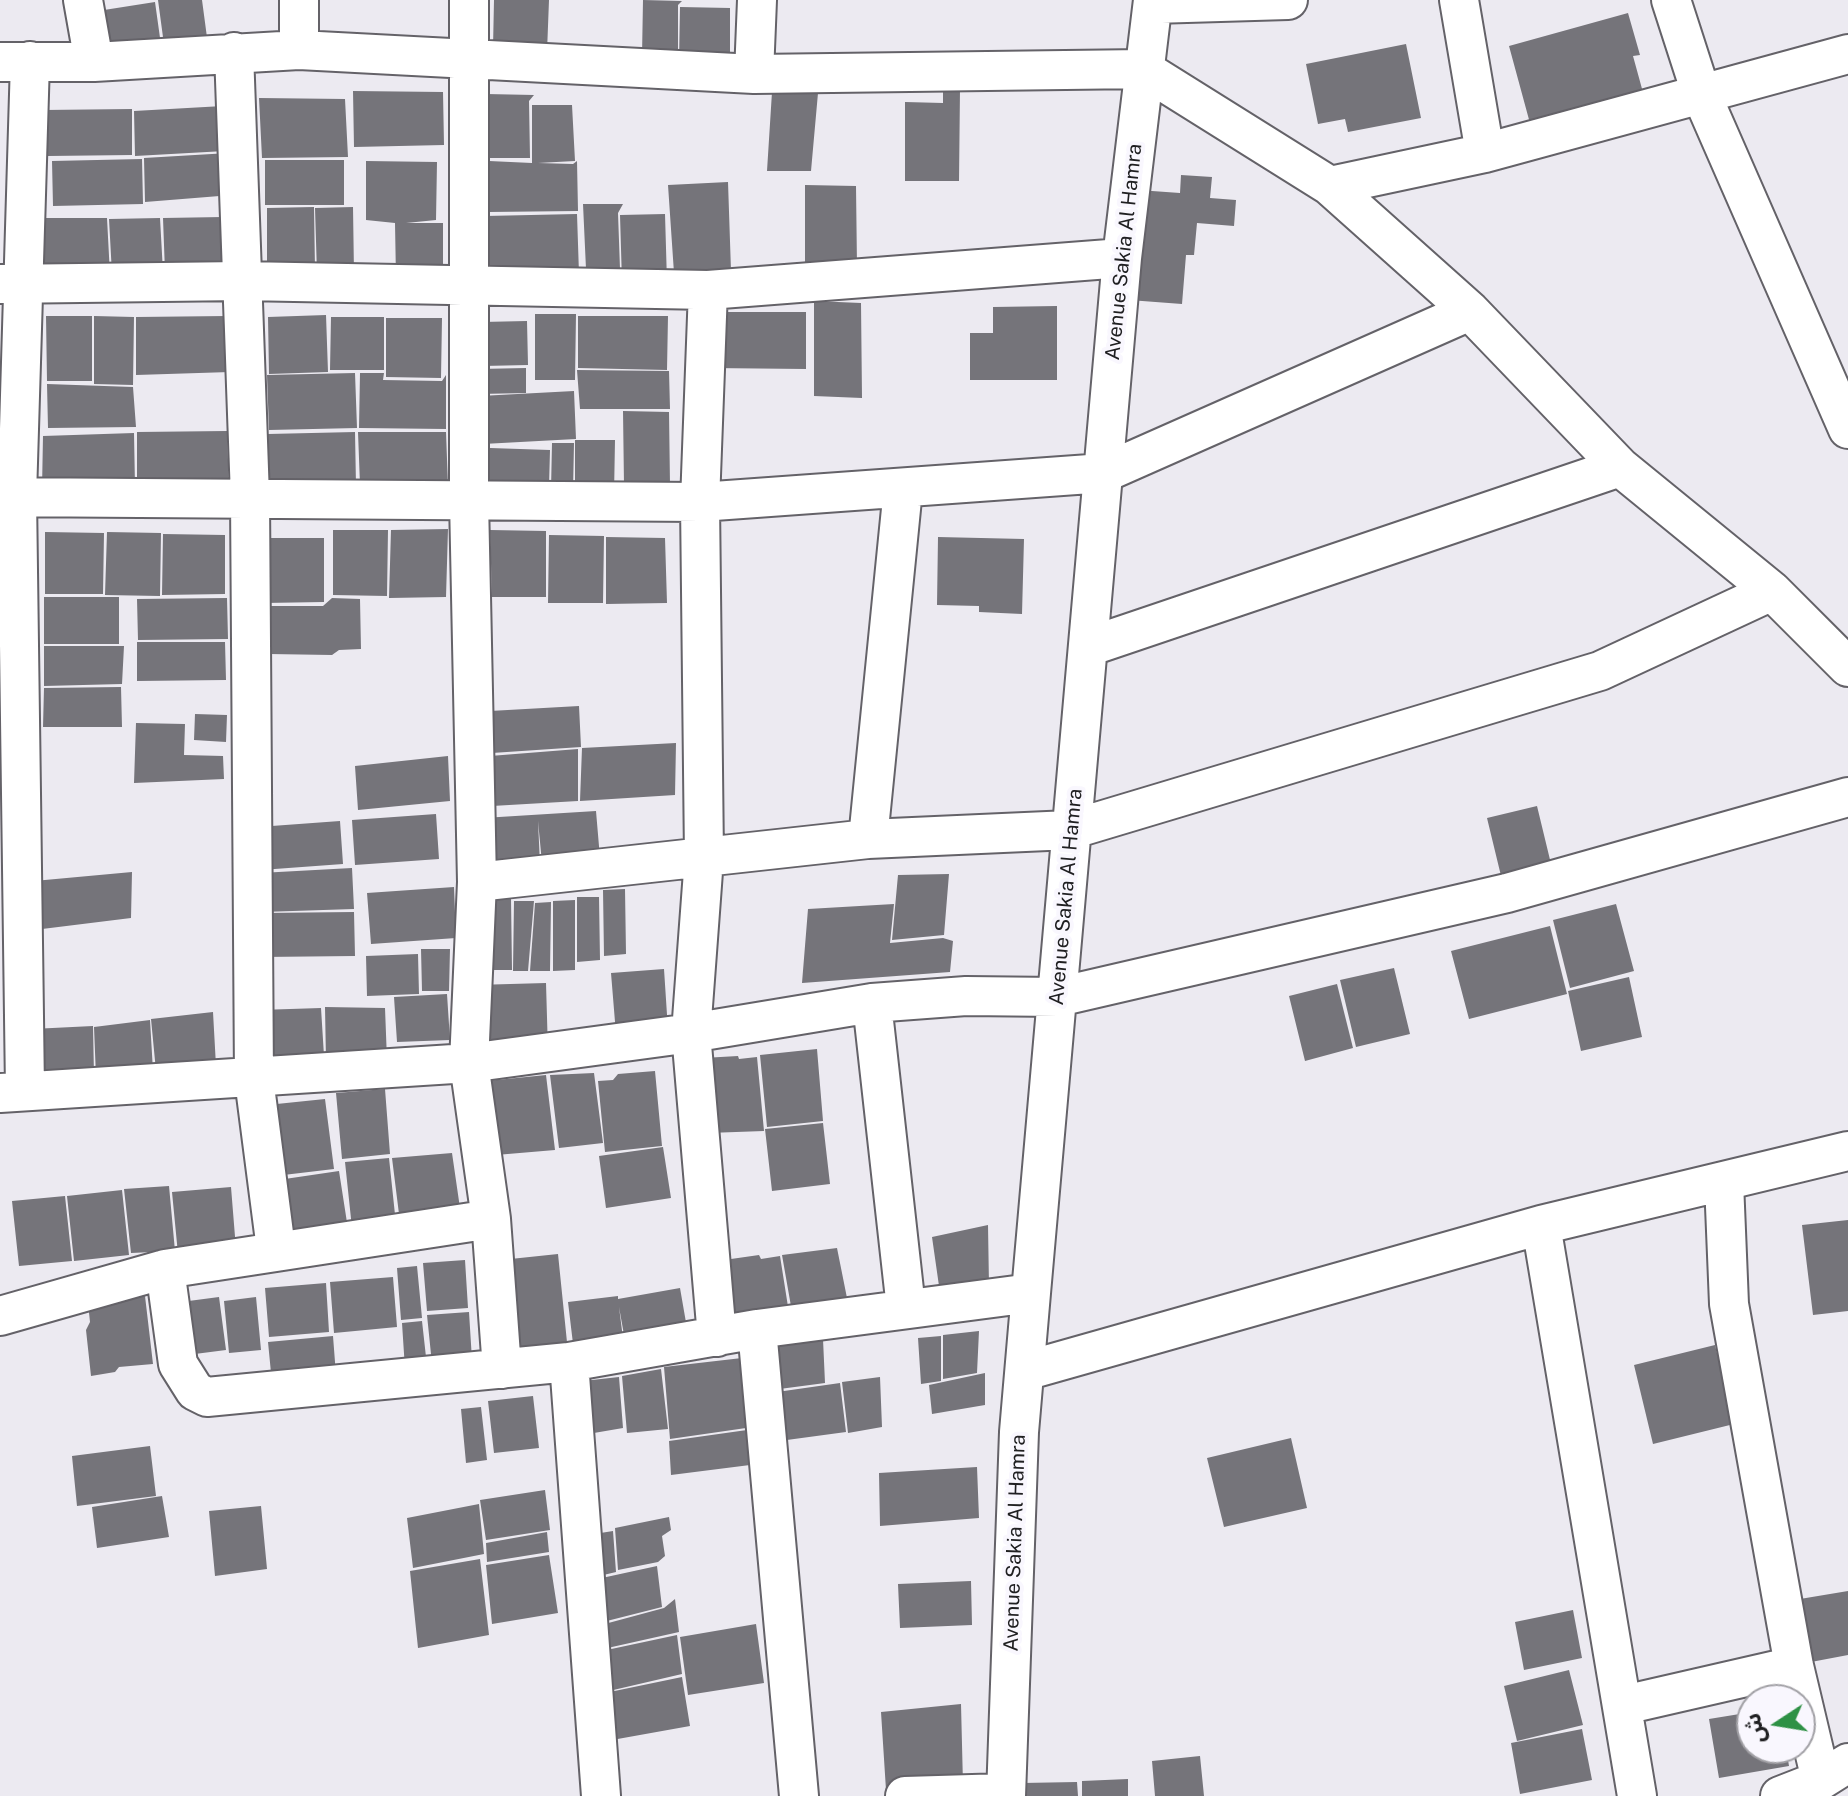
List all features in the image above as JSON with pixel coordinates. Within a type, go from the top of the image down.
[{"type":"street","points":[[83,0],[94,62]]},
{"type":"street","points":[[299,0],[299,50]]},
{"type":"street","points":[[469,0],[469,500],[477,882],[469,1063],[491,1219],[502,1369]]},
{"type":"street","points":[[754,74],[757,0]]},
{"type":"street","points":[[1153,2],[1288,0]]},
{"type":"street","points":[[1459,0],[1485,153]]},
{"type":"street","points":[[1671,0],[1702,96],[1848,429]]},
{"type":"street","name":"Avenue Sakia Al Hamra","points":[[1006,1794],[1019,1432],[1122,258],[1153,2]]},
{"type":"street","points":[[1848,667],[1772,591],[1620,467],[1470,311],[1330,186],[1143,69],[754,74],[469,62],[299,50],[94,62],[15,62],[9,497],[12,1092],[469,1063],[691,1033],[872,1003],[966,996],[1058,997],[1507,893],[1848,797]]},
{"type":"street","points":[[234,52],[250,497],[254,1079],[276,1249]]},
{"type":"street","points":[[1330,186],[1485,153],[1848,54]]},
{"type":"street","points":[[11,284],[243,281],[708,290],[1122,258]]},
{"type":"street","points":[[708,290],[700,502],[704,858],[691,1033],[717,1337]]},
{"type":"street","points":[[9,497],[700,502],[1104,473],[1470,311]]},
{"type":"street","points":[[1088,647],[1620,467]]},
{"type":"street","points":[[868,839],[903,489]]},
{"type":"street","points":[[477,882],[868,839],[1070,830],[1600,671],[1772,591]]},
{"type":"street","points":[[872,1003],[906,1308]]},
{"type":"street","points":[[1025,1371],[1541,1225],[1848,1151]]},
{"type":"street","points":[[1724,1182],[1729,1304],[1794,1666],[1834,1772],[1780,1796]]},
{"type":"street","points":[[0,1316],[165,1269],[276,1249],[491,1219]]},
{"type":"street","points":[[1541,1225],[1637,1796]]},
{"type":"street","points":[[165,1269],[178,1364],[195,1391],[207,1397],[569,1362],[757,1329],[1031,1293]]},
{"type":"street","points":[[757,1329],[799,1796]]},
{"type":"street","points":[[569,1362],[601,1796]]},
{"type":"street","points":[[1624,1705],[1794,1666]]},
{"type":"street","points":[[905,1796],[1006,1794]]},
{"type":"building","points":[[158,0],[202,0],[208,45],[165,52]]},
{"type":"building","points":[[494,0],[549,0],[547,52],[493,48]]},
{"type":"building","points":[[643,0],[682,1],[678,5],[678,57],[642,56]]},
{"type":"building","points":[[155,2],[161,45],[111,53],[104,10]]},
{"type":"building","points":[[680,7],[730,8],[730,64],[679,63]]},
{"type":"building","points":[[1628,13],[1640,55],[1633,56],[1647,107],[1534,138],[1509,46]]},
{"type":"building","points":[[1406,44],[1421,118],[1348,132],[1345,119],[1318,124],[1306,64]]},
{"type":"building","points":[[943,89],[960,89],[959,181],[905,181],[905,102],[943,103]]},
{"type":"building","points":[[353,91],[443,92],[444,145],[354,147]]},
{"type":"building","points":[[772,92],[818,93],[811,171],[767,171]]},
{"type":"building","points":[[486,94],[534,95],[529,101],[530,158],[489,158]]},
{"type":"building","points":[[259,98],[345,99],[348,157],[262,158]]},
{"type":"building","points":[[532,105],[572,105],[575,161],[538,163],[573,164],[577,161],[578,211],[488,212],[489,161],[532,163]]},
{"type":"building","points":[[223,106],[225,151],[135,156],[134,111]]},
{"type":"building","points":[[132,109],[132,155],[48,156],[44,110]]},
{"type":"building","points":[[229,153],[232,195],[145,202],[144,158]]},
{"type":"building","points":[[142,159],[143,204],[53,206],[52,161]]},
{"type":"building","points":[[265,160],[344,160],[344,205],[265,205]]},
{"type":"building","points":[[366,161],[437,162],[436,220],[406,223],[443,223],[443,279],[396,279],[395,223],[366,220]]},
{"type":"building","points":[[1181,175],[1212,177],[1210,198],[1236,200],[1234,226],[1197,223],[1194,255],[1186,255],[1182,304],[1129,300],[1138,190],[1180,193]]},
{"type":"building","points":[[728,182],[731,271],[674,273],[668,185]]},
{"type":"building","points":[[805,185],[856,186],[857,267],[805,268]]},
{"type":"building","points":[[583,204],[623,204],[618,213],[620,269],[586,269]]},
{"type":"building","points":[[314,207],[315,270],[267,271],[267,208]]},
{"type":"building","points":[[353,207],[354,274],[317,274],[315,208]]},
{"type":"building","points":[[577,214],[579,274],[487,276],[485,216]]},
{"type":"building","points":[[665,214],[667,282],[622,282],[620,215]]},
{"type":"building","points":[[223,217],[224,271],[165,272],[163,218]]},
{"type":"building","points":[[42,218],[107,218],[110,275],[45,277]]},
{"type":"building","points":[[160,218],[163,272],[112,274],[109,219]]},
{"type":"building","points":[[814,301],[861,303],[862,398],[814,396]]},
{"type":"building","points":[[1057,306],[1057,380],[970,380],[970,333],[993,333],[993,307]]},
{"type":"building","points":[[716,312],[806,312],[806,369],[710,368]]},
{"type":"building","points":[[535,314],[576,314],[575,380],[535,380]]},
{"type":"building","points":[[326,315],[328,372],[269,374],[268,317]]},
{"type":"building","points":[[46,316],[92,316],[92,381],[47,381]]},
{"type":"building","points":[[94,316],[134,317],[133,385],[94,384]]},
{"type":"building","points":[[227,316],[230,372],[136,375],[136,317]]},
{"type":"building","points":[[578,316],[668,316],[667,370],[578,368]]},
{"type":"building","points":[[331,317],[384,317],[384,370],[330,370]]},
{"type":"building","points":[[386,318],[442,318],[441,378],[386,377]]},
{"type":"building","points":[[527,321],[528,365],[483,366],[482,322]]},
{"type":"building","points":[[526,368],[526,393],[479,394],[479,369]]},
{"type":"building","points":[[577,370],[669,371],[670,409],[580,409]]},
{"type":"building","points":[[355,373],[357,428],[269,430],[267,375]]},
{"type":"building","points":[[360,373],[384,373],[383,380],[442,381],[446,375],[446,429],[359,428]]},
{"type":"building","points":[[47,384],[133,387],[136,427],[48,428]]},
{"type":"building","points":[[574,391],[576,439],[483,444],[480,396]]},
{"type":"building","points":[[623,411],[669,412],[670,485],[624,485]]},
{"type":"building","points":[[227,431],[229,489],[137,488],[137,432]]},
{"type":"building","points":[[355,432],[356,486],[269,488],[268,434]]},
{"type":"building","points":[[358,432],[446,432],[448,486],[360,485]]},
{"type":"building","points":[[134,433],[135,487],[42,489],[43,436]]},
{"type":"building","points":[[575,440],[615,440],[614,495],[575,494]]},
{"type":"building","points":[[552,443],[574,443],[573,491],[551,490]]},
{"type":"building","points":[[490,448],[550,450],[549,486],[490,486]]},
{"type":"building","points":[[448,529],[446,597],[389,598],[391,530]]},
{"type":"building","points":[[333,530],[388,530],[387,596],[333,595]]},
{"type":"building","points":[[490,530],[546,531],[546,597],[492,597]]},
{"type":"building","points":[[45,532],[104,533],[103,594],[45,594]]},
{"type":"building","points":[[107,532],[161,533],[160,596],[105,595]]},
{"type":"building","points":[[163,534],[225,535],[225,594],[162,595]]},
{"type":"building","points":[[549,535],[604,536],[603,603],[548,603]]},
{"type":"building","points":[[606,537],[665,538],[667,603],[606,604]]},
{"type":"building","points":[[938,537],[1024,539],[1022,614],[979,612],[979,606],[937,605]]},
{"type":"building","points":[[263,538],[324,538],[324,602],[264,603]]},
{"type":"building","points":[[44,597],[119,597],[119,644],[44,644]]},
{"type":"building","points":[[227,598],[228,639],[138,640],[137,599]]},
{"type":"building","points":[[332,598],[360,599],[361,649],[339,650],[332,655],[269,654],[269,606],[323,606]]},
{"type":"building","points":[[137,642],[225,642],[226,680],[137,681]]},
{"type":"building","points":[[44,646],[124,646],[122,684],[44,686]]},
{"type":"building","points":[[121,687],[122,727],[43,727],[44,688]]},
{"type":"building","points":[[579,706],[581,747],[492,753],[490,711]]},
{"type":"building","points":[[195,714],[227,715],[226,742],[194,740]]},
{"type":"building","points":[[136,723],[185,724],[184,755],[223,756],[224,779],[134,783]]},
{"type":"building","points":[[676,743],[675,795],[580,801],[582,748]]},
{"type":"building","points":[[578,749],[578,801],[492,806],[490,756]]},
{"type":"building","points":[[448,756],[450,801],[358,810],[355,766]]},
{"type":"building","points":[[1537,806],[1552,868],[1502,880],[1487,818]]},
{"type":"building","points":[[596,811],[600,858],[542,863],[538,821],[540,864],[483,871],[483,818]]},
{"type":"building","points":[[436,814],[439,859],[355,865],[352,820]]},
{"type":"building","points":[[340,821],[343,864],[261,870],[258,827]]},
{"type":"building","points":[[352,868],[354,909],[262,912],[260,873]]},
{"type":"building","points":[[132,872],[131,918],[34,930],[34,881]]},
{"type":"building","points":[[949,874],[944,935],[892,940],[898,875]]},
{"type":"building","points":[[454,887],[456,938],[371,944],[367,893]]},
{"type":"building","points":[[625,889],[626,954],[604,956],[603,890]]},
{"type":"building","points":[[493,897],[511,898],[512,970],[493,970]]},
{"type":"building","points":[[577,897],[599,897],[600,960],[577,962]]},
{"type":"building","points":[[575,900],[575,970],[553,971],[553,901]]},
{"type":"building","points":[[514,901],[534,901],[528,971],[513,971]]},
{"type":"building","points":[[551,902],[550,971],[530,971],[535,903]]},
{"type":"building","points":[[894,904],[890,943],[943,938],[953,941],[950,972],[802,983],[808,909]]},
{"type":"building","points":[[1616,904],[1634,971],[1570,988],[1553,920]]},
{"type":"building","points":[[354,912],[355,956],[262,957],[262,913]]},
{"type":"building","points":[[1550,926],[1567,994],[1469,1019],[1451,951]]},
{"type":"building","points":[[421,949],[450,949],[449,991],[422,991]]},
{"type":"building","points":[[418,954],[419,994],[367,996],[366,956]]},
{"type":"building","points":[[1394,968],[1410,1034],[1356,1047],[1340,980]]},
{"type":"building","points":[[664,969],[668,1030],[616,1034],[611,973]]},
{"type":"building","points":[[1629,977],[1642,1037],[1581,1051],[1568,991]]},
{"type":"building","points":[[546,983],[548,1052],[478,1054],[475,985]]},
{"type":"building","points":[[1337,984],[1353,1048],[1305,1061],[1289,996]]},
{"type":"building","points":[[447,994],[450,1040],[397,1042],[394,997]]},
{"type":"building","points":[[325,1007],[385,1008],[387,1060],[326,1061]]},
{"type":"building","points":[[321,1008],[324,1056],[261,1059],[259,1010]]},
{"type":"building","points":[[213,1012],[216,1066],[156,1071],[151,1019]]},
{"type":"building","points":[[150,1020],[153,1071],[96,1077],[94,1027]]},
{"type":"building","points":[[93,1026],[94,1076],[32,1082],[32,1029]]},
{"type":"building","points":[[817,1049],[823,1121],[767,1127],[760,1055]]},
{"type":"building","points":[[738,1056],[739,1059],[757,1057],[764,1131],[708,1133],[703,1058]]},
{"type":"building","points":[[655,1071],[662,1146],[605,1152],[598,1081],[613,1080],[618,1074]]},
{"type":"building","points":[[594,1073],[603,1143],[559,1148],[550,1075]]},
{"type":"building","points":[[546,1075],[555,1150],[496,1155],[487,1081]]},
{"type":"building","points":[[385,1089],[390,1154],[342,1159],[336,1093]]},
{"type":"building","points":[[325,1099],[334,1169],[275,1176],[267,1105]]},
{"type":"building","points":[[823,1123],[830,1184],[772,1191],[765,1129]]},
{"type":"building","points":[[663,1147],[671,1198],[606,1208],[599,1156]]},
{"type":"building","points":[[452,1153],[461,1215],[400,1222],[392,1158]]},
{"type":"building","points":[[389,1158],[396,1224],[352,1228],[345,1162]]},
{"type":"building","points":[[339,1171],[348,1229],[286,1238],[278,1180]]},
{"type":"building","points":[[169,1186],[175,1251],[131,1253],[124,1189]]},
{"type":"building","points":[[231,1187],[236,1249],[178,1254],[172,1192]]},
{"type":"building","points":[[122,1190],[129,1255],[74,1261],[67,1196]]},
{"type":"building","points":[[65,1196],[72,1261],[19,1266],[12,1201]]},
{"type":"building","points":[[1848,1220],[1848,1311],[1813,1315],[1802,1225]]},
{"type":"building","points":[[988,1225],[989,1286],[941,1300],[932,1237]]},
{"type":"building","points":[[837,1248],[848,1303],[792,1312],[782,1255]]},
{"type":"building","points":[[558,1254],[568,1352],[511,1358],[501,1260]]},
{"type":"building","points":[[759,1255],[761,1259],[780,1256],[789,1313],[733,1321],[724,1260]]},
{"type":"building","points":[[465,1260],[468,1308],[427,1311],[423,1263]]},
{"type":"building","points":[[417,1266],[422,1318],[401,1320],[397,1268]]},
{"type":"building","points":[[393,1277],[397,1327],[334,1333],[330,1282]]},
{"type":"building","points":[[326,1283],[329,1332],[269,1337],[265,1288]]},
{"type":"building","points":[[680,1288],[688,1334],[626,1346],[619,1307],[624,1346],[574,1352],[568,1302],[618,1296],[618,1299]]},
{"type":"building","points":[[145,1296],[153,1364],[119,1367],[115,1372],[91,1376],[86,1330],[90,1322],[88,1303]]},
{"type":"building","points":[[219,1297],[226,1350],[187,1355],[181,1302]]},
{"type":"building","points":[[256,1297],[261,1350],[229,1353],[224,1301]]},
{"type":"building","points":[[469,1312],[472,1360],[432,1364],[427,1315]]},
{"type":"building","points":[[422,1321],[427,1366],[405,1369],[402,1323]]},
{"type":"building","points":[[979,1331],[977,1373],[943,1379],[943,1335]]},
{"type":"building","points":[[333,1336],[336,1375],[272,1383],[268,1342]]},
{"type":"building","points":[[941,1336],[941,1381],[921,1384],[918,1338]]},
{"type":"building","points":[[823,1339],[825,1383],[772,1390],[768,1346]]},
{"type":"building","points":[[1715,1345],[1734,1424],[1653,1444],[1634,1365]]},
{"type":"building","points":[[742,1358],[746,1428],[670,1439],[664,1367]]},
{"type":"building","points":[[661,1369],[668,1429],[627,1433],[622,1376]]},
{"type":"building","points":[[985,1373],[985,1405],[932,1414],[929,1385]]},
{"type":"building","points":[[619,1377],[623,1428],[588,1434],[583,1381]]},
{"type":"building","points":[[880,1377],[882,1427],[848,1433],[842,1382]]},
{"type":"building","points":[[840,1383],[846,1432],[772,1442],[770,1393]]},
{"type":"building","points":[[533,1396],[539,1448],[494,1453],[488,1401]]},
{"type":"building","points":[[481,1407],[487,1460],[466,1463],[461,1409]]},
{"type":"building","points":[[747,1430],[750,1465],[671,1475],[669,1441]]},
{"type":"building","points":[[1291,1438],[1307,1508],[1224,1527],[1207,1458]]},
{"type":"building","points":[[150,1446],[156,1496],[77,1506],[72,1456]]},
{"type":"building","points":[[977,1467],[979,1518],[880,1526],[879,1473]]},
{"type":"building","points":[[545,1490],[550,1530],[486,1540],[480,1500]]},
{"type":"building","points":[[162,1496],[169,1537],[97,1548],[92,1507]]},
{"type":"building","points":[[479,1504],[484,1554],[413,1568],[407,1518]]},
{"type":"building","points":[[261,1506],[267,1569],[215,1576],[209,1511]]},
{"type":"building","points":[[669,1517],[671,1530],[662,1536],[665,1556],[658,1562],[618,1570],[615,1528]]},
{"type":"building","points":[[613,1531],[616,1572],[591,1578],[588,1535]]},
{"type":"building","points":[[547,1532],[549,1552],[487,1562],[486,1543]]},
{"type":"building","points":[[549,1555],[558,1613],[492,1624],[486,1565]]},
{"type":"building","points":[[480,1559],[489,1635],[418,1648],[410,1571]]},
{"type":"building","points":[[657,1566],[662,1607],[591,1625],[588,1581]]},
{"type":"building","points":[[971,1581],[972,1625],[900,1628],[898,1584]]},
{"type":"building","points":[[1848,1591],[1848,1655],[1811,1662],[1800,1599]]},
{"type":"building","points":[[675,1599],[679,1632],[603,1649],[601,1625],[664,1608]]},
{"type":"building","points":[[1573,1610],[1582,1658],[1524,1670],[1515,1622]]},
{"type":"building","points":[[756,1624],[764,1683],[688,1695],[680,1637]]},
{"type":"building","points":[[677,1635],[682,1674],[609,1691],[602,1651]]},
{"type":"building","points":[[1569,1670],[1583,1725],[1517,1741],[1504,1686]]},
{"type":"building","points":[[682,1677],[690,1726],[612,1740],[605,1693]]},
{"type":"building","points":[[961,1704],[963,1785],[886,1790],[881,1712]]},
{"type":"building","points":[[1736,1715],[1736,1764],[1789,1766],[1719,1778],[1709,1719]]},
{"type":"building","points":[[1582,1729],[1592,1780],[1520,1794],[1511,1743]]},
{"type":"building","points":[[1200,1756],[1204,1796],[1155,1796],[1152,1761]]},
{"type":"building","points":[[1128,1779],[1128,1796],[1082,1796],[1082,1781]]},
{"type":"building","points":[[1077,1782],[1078,1796],[1022,1796],[1022,1783]]}]
